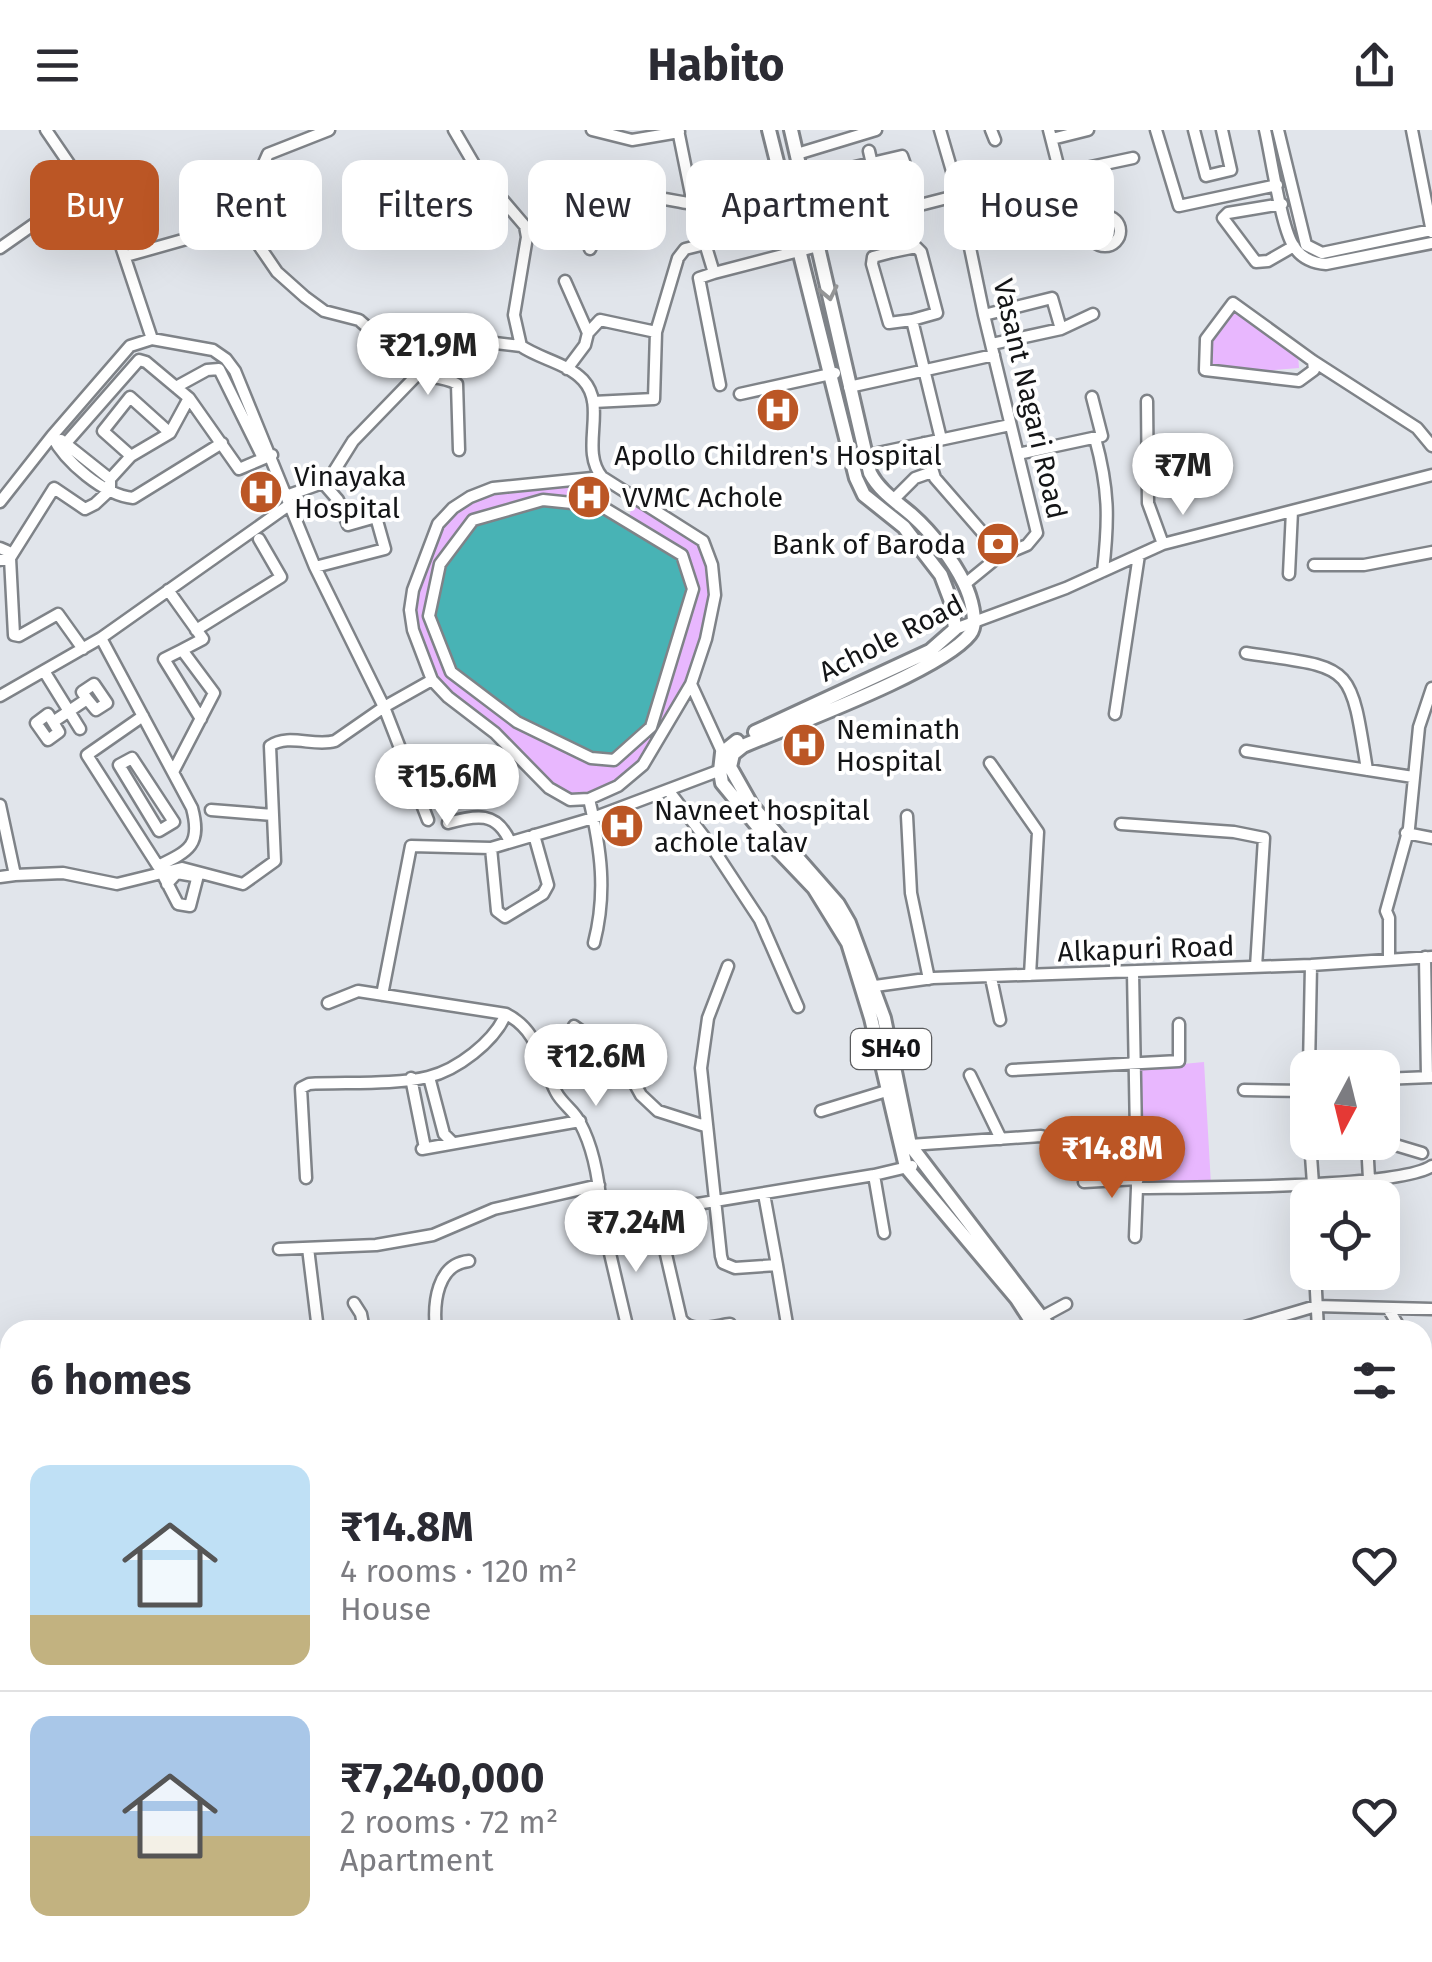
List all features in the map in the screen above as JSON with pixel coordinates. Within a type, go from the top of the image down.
[{"type":"main road","points":[[769,130],[777,160]]},
{"type":"main road","points":[[791,130],[798,160]]},
{"type":"main road","points":[[800,250],[839,372],[849,388],[864,456],[875,484],[916,518],[965,584],[972,628]]},
{"type":"main road","points":[[818,250],[856,478],[864,495],[904,527],[933,562],[952,604],[955,629]]},
{"type":"main road","name":"Achole Road","points":[[725,769],[744,746],[936,660],[972,628]]},
{"type":"main road","name":"Achole Road","points":[[722,753],[738,740],[930,651],[955,629]]},
{"type":"main road","points":[[722,753],[725,769]]},
{"type":"main road","name":"SH40","points":[[725,769],[752,806],[838,904],[867,987],[884,1018],[906,1167],[1036,1320]]},
{"type":"main road","name":"SH40","points":[[893,1089],[910,1145],[1037,1320]]},
{"type":"street","points":[[46,130],[118,234],[152,339]]},
{"type":"street","points":[[265,160],[268,154],[304,134],[329,130]]},
{"type":"street","points":[[454,130],[478,171],[527,231],[514,315],[521,346]]},
{"type":"street","points":[[595,130],[632,140],[678,131],[686,170]]},
{"type":"street","points":[[797,154],[842,135],[876,130]]},
{"type":"street","name":"Vasant Nagari Road","points":[[940,130],[949,160]]},
{"type":"street","points":[[1057,160],[1051,134],[1088,130]]},
{"type":"street","points":[[1156,130],[1179,206],[1278,184]]},
{"type":"street","points":[[1194,130],[1206,176],[1231,170],[1222,130]]},
{"type":"street","points":[[1265,130],[1282,204],[1300,248],[1314,263],[1432,243]]},
{"type":"street","points":[[1278,130],[1300,248]]},
{"type":"street","points":[[1282,204],[1228,213],[1223,218],[1256,262],[1300,248],[1322,253],[1432,231],[1412,130]]},
{"type":"street","points":[[864,160],[904,156],[905,160]]},
{"type":"street","points":[[1114,162],[1133,158]]},
{"type":"street","points":[[0,248],[30,227]]},
{"type":"street","points":[[126,256],[179,241]]},
{"type":"street","points":[[916,247],[921,252],[937,314],[912,320],[888,320],[872,260],[916,247]]},
{"type":"street","points":[[593,402],[654,399],[656,332],[678,258],[686,249]]},
{"type":"street","points":[[263,250],[283,278],[324,311],[359,320],[400,355],[407,370],[416,376],[457,384],[459,450]]},
{"type":"street","points":[[707,250],[714,273]]},
{"type":"street","points":[[720,385],[699,278],[800,250]]},
{"type":"street","name":"Vasant Nagari Road","points":[[965,584],[1002,555],[1027,545],[1037,533],[970,250]]},
{"type":"street","points":[[564,281],[588,333]]},
{"type":"street","points":[[984,315],[1052,298],[1062,330]]},
{"type":"street","points":[[1313,361],[1314,370],[1302,372],[1300,381],[1205,370],[1206,339],[1233,303],[1416,428],[1432,446]]},
{"type":"street","points":[[849,388],[1062,330],[1093,314]]},
{"type":"street","points":[[567,369],[600,320],[656,332]]},
{"type":"street","points":[[912,320],[940,439]]},
{"type":"street","points":[[400,355],[408,356],[442,334],[458,333],[521,346],[567,369],[585,382],[593,402],[591,452],[602,477],[703,541],[712,565],[715,595],[691,684],[643,764],[618,786],[588,799],[570,800],[549,788],[495,733],[432,680],[413,630],[410,610],[412,590],[438,524],[452,508],[493,488],[602,477]]},
{"type":"street","points":[[0,502],[130,346],[152,339],[213,350],[226,358],[236,371],[315,567],[384,707],[428,820]]},
{"type":"street","points":[[66,443],[139,360],[189,398],[239,469],[268,456]]},
{"type":"street","points":[[176,386],[207,370],[219,369],[268,456]]},
{"type":"street","points":[[740,394],[839,372]]},
{"type":"street","points":[[0,696],[101,638],[288,500],[324,484],[352,441],[416,376]]},
{"type":"street","points":[[130,456],[103,431],[130,397],[170,433]]},
{"type":"street","points":[[1018,454],[1102,436],[1092,397]]},
{"type":"street","points":[[5,559],[54,488],[85,509],[95,504],[130,456],[170,433],[189,398]]},
{"type":"street","points":[[1147,400],[1148,503],[1164,544]]},
{"type":"street","points":[[864,456],[1010,425]]},
{"type":"street","points":[[52,436],[66,443],[118,496],[133,498],[222,443]]},
{"type":"street","points":[[52,436],[58,448],[110,485]]},
{"type":"street","points":[[1095,438],[1106,476],[1109,515],[1103,571]]},
{"type":"street","points":[[924,443],[932,472],[1002,555]]},
{"type":"street","points":[[893,500],[912,480],[932,472]]},
{"type":"street","name":"Achole Road","points":[[955,629],[972,628],[1164,544],[1432,476]]},
{"type":"street","points":[[315,567],[385,549],[376,517],[348,525],[338,500],[324,484]]},
{"type":"street","points":[[543,500],[601,506],[682,554],[688,574],[692,589],[651,727],[614,760],[590,758],[517,722],[451,672],[429,616],[440,564],[473,520],[543,500]]},
{"type":"street","points":[[1289,574],[1292,511]]},
{"type":"street","points":[[196,630],[281,577],[259,538]]},
{"type":"street","points":[[0,548],[6,550],[14,635],[19,636],[58,614],[83,649]]},
{"type":"street","points":[[1314,565],[1364,565],[1432,552]]},
{"type":"street","points":[[1114,714],[1139,555]]},
{"type":"street","points":[[688,574],[712,565]]},
{"type":"street","points":[[168,590],[203,639],[164,659],[200,719]]},
{"type":"street","points":[[101,638],[143,716],[192,808],[196,835],[186,852],[158,866],[87,755],[143,716]]},
{"type":"street","points":[[146,776],[170,767],[214,693],[182,650]]},
{"type":"street","points":[[1246,653],[1325,665],[1341,674],[1357,702],[1367,770]]},
{"type":"street","points":[[44,671],[80,729]]},
{"type":"street","points":[[0,877],[63,873],[117,884],[165,880],[173,868],[182,868],[243,884],[275,862],[270,746],[282,740],[326,744],[336,741],[432,680]]},
{"type":"street","points":[[691,684],[722,753]]},
{"type":"street","points":[[1389,960],[1386,911],[1406,834],[1418,727],[1432,688]]},
{"type":"street","points":[[470,715],[483,696]]},
{"type":"street","points":[[53,722],[86,699]]},
{"type":"street","points":[[1246,750],[1413,777]]},
{"type":"street","points":[[132,758],[146,776],[174,822],[159,831],[119,765],[132,758]]},
{"type":"street","points":[[990,763],[1038,832],[1030,976]]},
{"type":"street","points":[[382,995],[412,846],[491,848],[593,818],[725,769]]},
{"type":"street","points":[[668,790],[760,920],[798,1006]]},
{"type":"street","points":[[588,799],[601,850],[602,900],[594,944]]},
{"type":"street","points":[[0,806],[15,875]]},
{"type":"street","points":[[211,810],[273,815]]},
{"type":"street","points":[[448,824],[472,816],[494,821],[505,830],[510,842]]},
{"type":"street","points":[[907,816],[911,893],[929,979]]},
{"type":"street","points":[[1120,824],[1234,832],[1264,838],[1256,967]]},
{"type":"street","points":[[1406,834],[1432,838]]},
{"type":"street","points":[[491,848],[496,912],[505,917],[543,894],[548,885],[534,835]]},
{"type":"street","points":[[1400,1078],[1429,1077],[1428,957]]},
{"type":"street","name":"Alkapuri Road","points":[[867,987],[929,979],[1428,957]]},
{"type":"street","points":[[1309,1050],[1310,965]]},
{"type":"street","points":[[728,966],[708,1018],[702,1068],[722,1262],[735,1268],[777,1265]]},
{"type":"street","points":[[1133,972],[1137,1146],[1134,1237]]},
{"type":"street","points":[[991,978],[1000,1020]]},
{"type":"street","points":[[328,1003],[358,992],[506,1014],[522,1022],[557,1096],[580,1121],[600,1185],[601,1208]]},
{"type":"street","points":[[306,1178],[301,1088],[309,1084],[429,1077],[460,1063],[500,1028],[506,1014]]},
{"type":"street","points":[[1012,1070],[1179,1061],[1179,1024]]},
{"type":"street","points":[[574,1026],[621,1059],[641,1095],[658,1111],[705,1126]]},
{"type":"street","points":[[970,1075],[1001,1140]]},
{"type":"street","points":[[429,1077],[444,1134],[454,1143]]},
{"type":"street","points":[[411,1078],[424,1149],[580,1121]]},
{"type":"street","points":[[821,1111],[893,1089]]},
{"type":"street","points":[[414,1094],[432,1090]]},
{"type":"street","points":[[1244,1090],[1290,1091]]},
{"type":"street","points":[[910,1145],[1050,1137],[1080,1150],[1137,1146]]},
{"type":"street","points":[[1400,1146],[1422,1153]]},
{"type":"street","points":[[1368,1160],[1369,1180],[1432,1166]]},
{"type":"street","points":[[604,1228],[612,1218],[874,1175],[922,1163]]},
{"type":"street","points":[[874,1175],[884,1233]]},
{"type":"street","points":[[1084,1182],[1290,1183]]},
{"type":"street","points":[[279,1249],[376,1245],[433,1234],[494,1209],[600,1185]]},
{"type":"street","points":[[764,1194],[786,1320]]},
{"type":"street","points":[[604,1228],[595,1226],[593,1213],[608,1209],[612,1218]]},
{"type":"street","points":[[656,1211],[682,1320]]},
{"type":"street","points":[[604,1228],[626,1320]]},
{"type":"street","points":[[308,1248],[317,1320]]},
{"type":"street","points":[[436,1320],[437,1295],[446,1271],[458,1262],[469,1261]]},
{"type":"street","points":[[1316,1290],[1317,1320]]},
{"type":"street","points":[[354,1304],[363,1320]]},
{"type":"street","points":[[1045,1320],[1066,1304]]},
{"type":"street","points":[[1269,1320],[1316,1306],[1432,1310]]},
{"type":"street","points":[[1389,1310],[1395,1320]]},
{"type":"shaded area","points":[[1233,309],[1298,355],[1299,368],[1267,374],[1209,368],[1210,340]]},
{"type":"shaded area","points":[[576,482],[570,503],[627,522],[635,499],[703,541],[715,595],[696,675],[643,765],[612,789],[570,800],[432,680],[413,630],[413,590],[422,564],[453,508],[493,488]]},
{"type":"shaded area","points":[[1204,1062],[1211,1185],[1144,1187],[1140,1068]]},
{"type":"water","points":[[543,500],[601,506],[682,555],[693,589],[651,727],[614,760],[591,758],[517,722],[451,672],[429,616],[440,564],[473,520]]},
{"type":"place","name":"Apollo Children's Hospital","points":[[778,410]]},
{"type":"place","name":"Vinayaka Hospital","points":[[261,492]]},
{"type":"place","name":"VVMC Achole","points":[[589,497]]},
{"type":"place","name":"Bank of Baroda","points":[[998,544]]},
{"type":"place","name":"Neminath Hospital","points":[[804,745]]},
{"type":"place","name":"Navneet hospital achole talav","points":[[622,826]]}]
